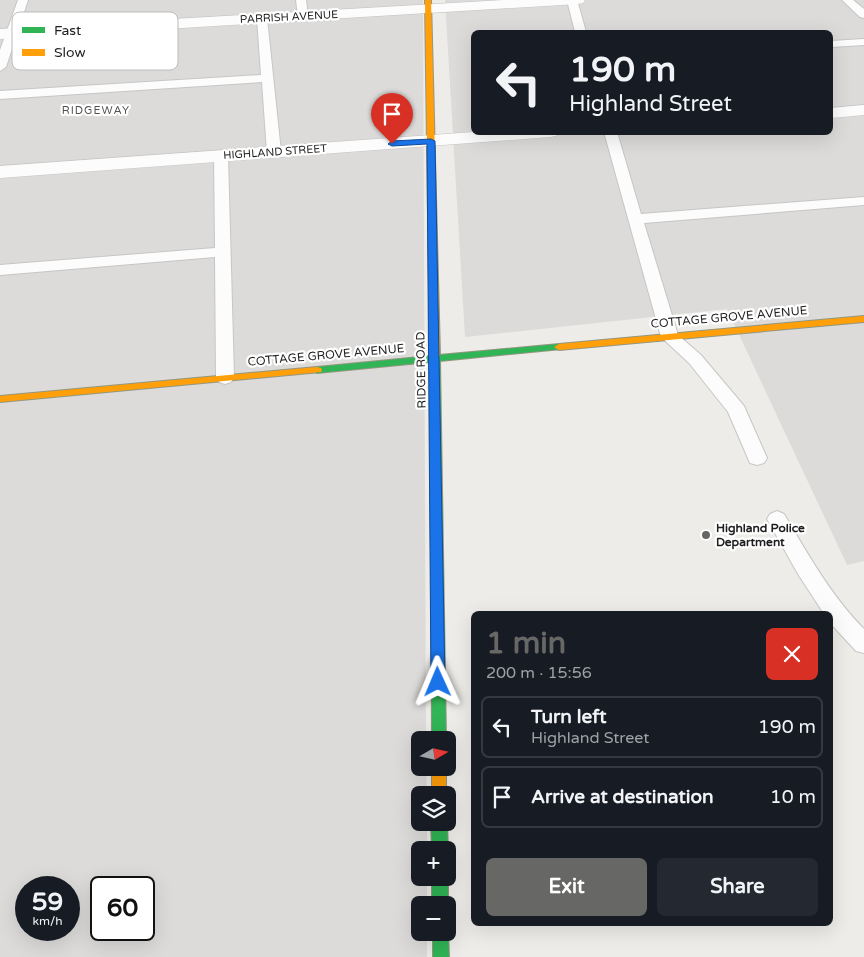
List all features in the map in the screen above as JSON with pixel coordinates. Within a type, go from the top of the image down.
[{"type":"main road","name":"RIDGE ROAD","points":[[428,4],[435,358],[439,731]]},
{"type":"main road","name":"COTTAGE GROVE AVENUE","points":[[0,399],[864,319]]},
{"type":"main road","points":[[440,941],[441,957]]},
{"type":"street","name":"PARRISH AVENUE","points":[[178,23],[303,16],[428,4],[578,0]]},
{"type":"street","points":[[833,113],[864,110]]},
{"type":"street","name":"HIGHLAND STREET","points":[[0,172],[510,135]]},
{"type":"lane","points":[[17,12],[23,0]]},
{"type":"lane","points":[[301,0],[303,16]]},
{"type":"lane","points":[[572,0],[580,30]]},
{"type":"lane","points":[[847,0],[864,15]]},
{"type":"lane","points":[[262,18],[274,152]]},
{"type":"lane","points":[[0,67],[6,33],[12,21]]},
{"type":"lane","points":[[833,44],[864,42]]},
{"type":"lane","points":[[0,95],[268,78]]},
{"type":"lane","points":[[611,135],[670,337],[695,359],[738,410],[757,458]]},
{"type":"lane","points":[[221,156],[225,378]]},
{"type":"lane","points":[[635,219],[864,201]]},
{"type":"lane","points":[[0,270],[223,252]]},
{"type":"lane","points":[[777,519],[825,600],[864,644]]},
{"type":"shaded area","points":[[0,0],[423,0],[426,731],[411,731],[411,776],[426,776],[427,786],[411,786],[411,831],[427,831],[427,841],[411,841],[411,886],[427,886],[427,896],[411,896],[411,941],[427,941],[427,957],[0,957]]},
{"type":"shaded area","points":[[445,0],[864,0],[864,561],[847,565],[727,309],[465,337]]},
{"type":"traffic: fast","points":[[317,370],[559,347]]},
{"type":"traffic: fast","points":[[435,356],[439,731]]},
{"type":"traffic: fast","points":[[439,831],[440,841]]},
{"type":"traffic: fast","points":[[440,886],[440,896]]},
{"type":"traffic: fast","points":[[441,941],[441,957]]},
{"type":"traffic: slow","points":[[428,0],[435,356]]},
{"type":"traffic: slow","points":[[559,347],[864,319]]},
{"type":"traffic: slow","points":[[0,399],[317,370]]},
{"type":"traffic: slow","points":[[439,776],[439,786]]},
{"type":"place","name":"Highland Police Department","points":[[706,535]]},
{"type":"district","name":"RIDGEWAY","points":[[96,110]]},
{"type":"route","points":[[392,144],[431,141],[438,682]]}]
